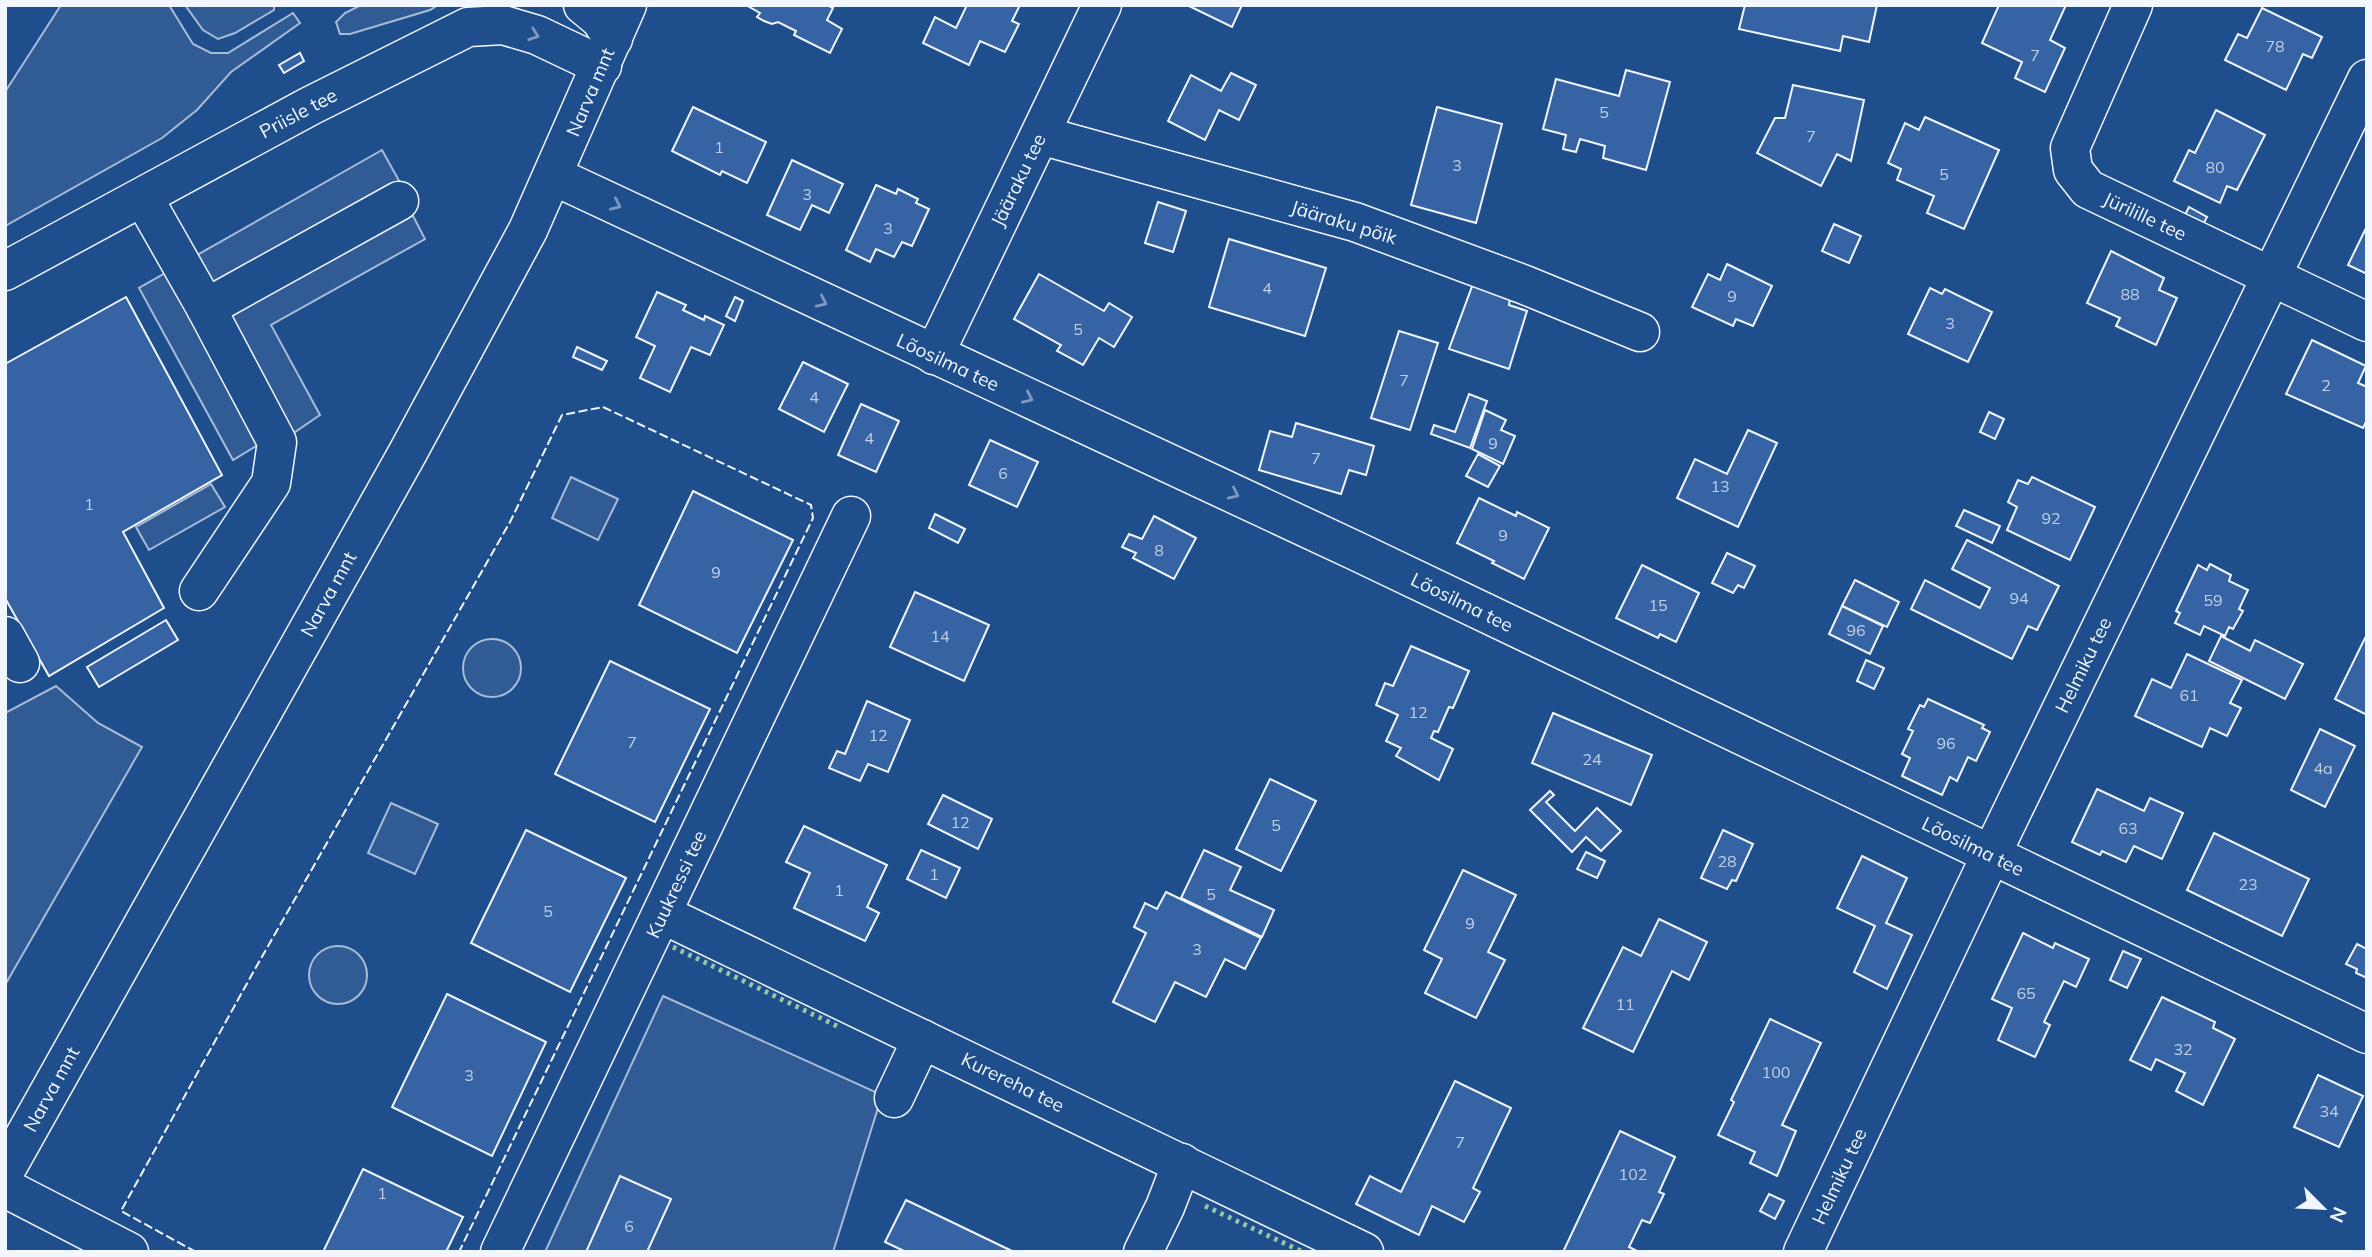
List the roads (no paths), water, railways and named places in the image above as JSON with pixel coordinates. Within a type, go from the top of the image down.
[{"type":"street","points":[[468,27],[501,5]]},
{"type":"street","points":[[583,5],[600,19],[614,37]]},
{"type":"street","name":"Jääraku tee","points":[[934,355],[1102,5]]},
{"type":"street","name":"Jürilille tee","points":[[2133,5],[2070,148],[2073,170],[2088,189],[2367,322]]},
{"type":"street","name":"Priisle tee","points":[[5,271],[310,106],[468,27],[503,25],[537,35],[614,37]]},
{"type":"street","name":"Narva mnt","points":[[5,1171],[407,454],[528,230],[614,37]]},
{"type":"street","name":"Helmiku tee","points":[[1803,1252],[1991,855],[2367,79]]},
{"type":"street","name":"Jääraku põik","points":[[1040,135],[1355,222],[1525,285],[1640,332]]},
{"type":"street","name":"Lõosilma tee","points":[[554,176],[1356,551],[2367,1034]]},
{"type":"street","points":[[143,197],[277,442],[271,483],[199,591]]},
{"type":"street","points":[[206,308],[399,201]]},
{"type":"street","name":"Kuukressi tee","points":[[500,1252],[851,516]]},
{"type":"street","name":"Kurereha tee","points":[[662,914],[1364,1252]]},
{"type":"street","points":[[894,1098],[922,1039]]},
{"type":"street","points":[[1143,1252],[1182,1163]]},
{"type":"street","points":[[5,1188],[129,1252]]}]
